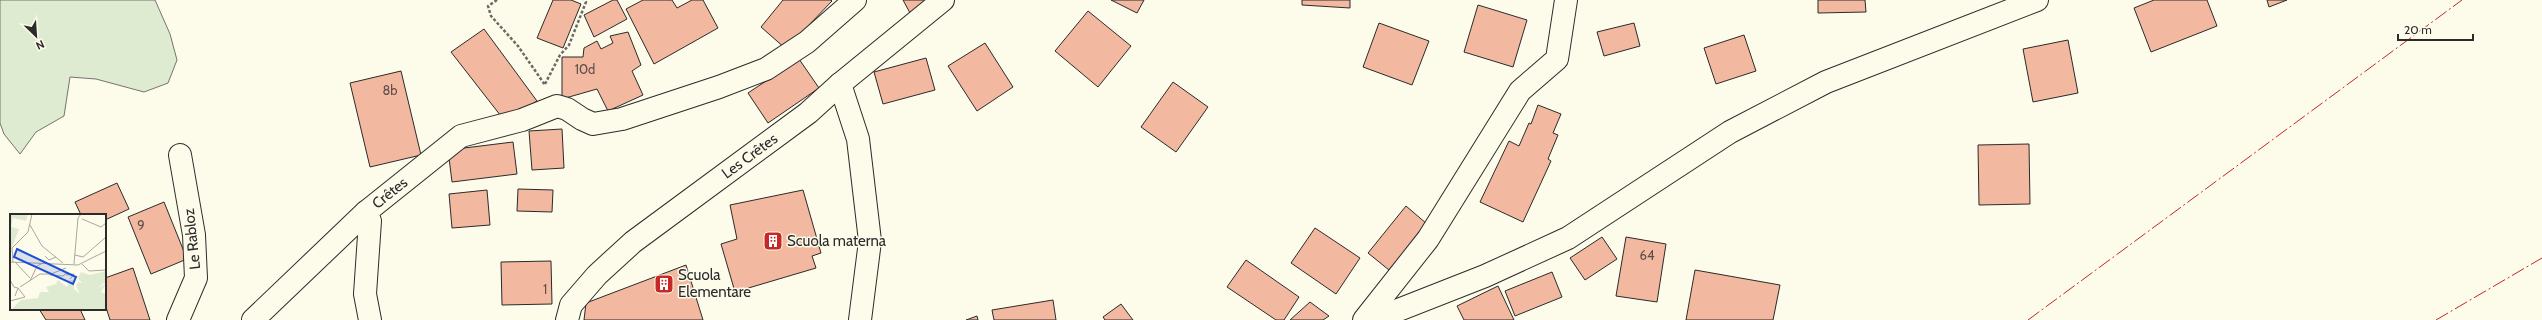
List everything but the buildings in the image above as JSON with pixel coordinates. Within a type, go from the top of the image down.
[{"type":"street","name":"Crêtes","points":[[370,320],[365,294],[370,221],[366,212],[461,136],[522,120],[557,106],[567,109],[593,124],[622,119],[719,87],[766,69],[807,42],[855,0]]},
{"type":"street","name":"Les Crêtes","points":[[567,320],[571,306],[598,275],[633,242],[808,113],[840,84],[943,0]]},
{"type":"street","points":[[1364,320],[1428,239],[1520,91],[1557,59],[1566,0]]},
{"type":"street","points":[[1373,320],[1485,276],[1568,238],[1730,132],[1826,82],[2037,0]]},
{"type":"street","points":[[840,84],[858,139],[870,241],[860,320]]},
{"type":"street","name":"Le Rabloz","points":[[178,320],[196,278],[194,235],[180,155]]},
{"type":"street","points":[[253,320],[366,212]]},
{"type":"path","points":[[497,0],[488,6],[491,16],[518,46],[545,85],[560,55],[569,45],[586,2],[584,0]]},
{"type":"green space","points":[[0,0],[155,0],[170,34],[177,60],[168,83],[144,92],[96,79],[70,77],[64,116],[36,132],[20,154],[4,134],[0,123]]},
{"type":"power","points":[[2028,320],[2462,0]]},
{"type":"power","points":[[2436,320],[2542,258]]},
{"type":"place","name":"Scuola materna","points":[[773,241]]},
{"type":"place","name":"Scuola Elementare","points":[[664,284]]}]
